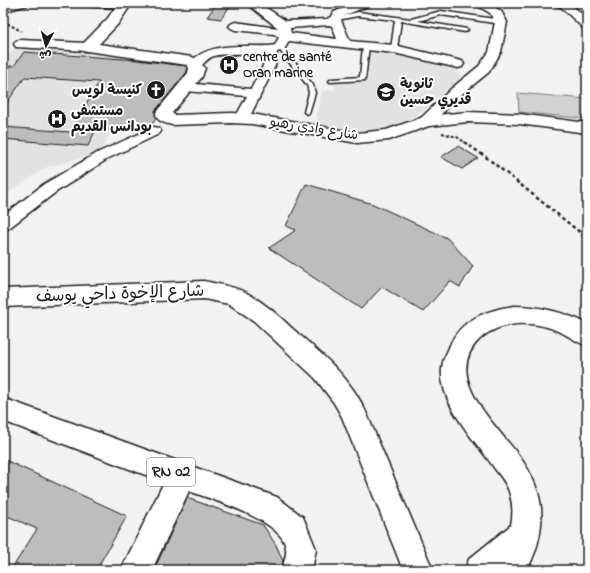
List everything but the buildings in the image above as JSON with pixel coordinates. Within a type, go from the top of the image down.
[{"type":"street","points":[[3,9],[23,3]]},
{"type":"street","points":[[81,3],[124,4],[116,19],[104,33],[87,47]]},
{"type":"street","points":[[223,40],[245,14],[246,3]]},
{"type":"street","points":[[252,3],[280,39]]},
{"type":"street","points":[[280,39],[333,20],[338,14],[366,3]]},
{"type":"street","points":[[420,124],[484,69],[495,52],[501,22],[495,11],[479,3]]},
{"type":"street","points":[[559,3],[565,4],[587,26]]},
{"type":"street","points":[[333,20],[337,23],[345,44]]},
{"type":"street","points":[[235,26],[277,31],[280,39],[269,66],[242,118]]},
{"type":"street","points":[[195,65],[208,54],[214,52],[291,38],[394,49],[458,64]]},
{"type":"street","points":[[20,44],[87,47],[183,60],[195,65],[197,71],[185,87]]},
{"type":"street","points":[[185,87],[255,93]]},
{"type":"street","name":"شارع وادي رهيو","points":[[185,87],[164,112],[164,116],[172,120],[242,118],[262,120],[357,138],[390,135],[420,124],[485,116],[587,128]]},
{"type":"street","points":[[3,224],[50,188],[104,155],[154,131]]},
{"type":"street","name":"شارع الإخوة داحي يوسف","points":[[3,298],[204,290],[237,298],[262,316],[324,371],[344,396],[418,570]]},
{"type":"street","points":[[508,570],[520,553],[525,533],[527,512],[524,490],[512,468],[468,411],[460,398],[456,384],[456,358],[466,337],[475,329],[498,318],[511,315],[540,316],[569,326],[587,336]]},
{"type":"street","name":"RN 02","points":[[3,409],[267,507],[293,527],[301,549],[297,570]]},
{"type":"street","points":[[136,570],[182,476]]},
{"type":"street","points":[[480,570],[525,533]]},
{"type":"lane","points":[[408,21],[441,13],[501,22]]},
{"type":"lane","points":[[333,20],[358,14],[465,30]]},
{"type":"lane","points":[[394,49],[398,19]]},
{"type":"lane","points":[[280,39],[310,85],[312,93],[307,112]]},
{"type":"lane","points":[[332,81],[363,79],[366,46]]},
{"type":"path","points":[[3,21],[21,31]]},
{"type":"path","points":[[420,124],[456,137],[472,147],[587,238]]},
{"type":"shaded area","name":"مستشفى بودانس القديم","points":[[15,48],[129,55],[162,60],[115,107],[105,130],[111,130],[101,152],[45,168],[3,196],[3,64]]},
{"type":"shaded area","name":"ثانوية قديري حسين","points":[[370,49],[389,51],[457,68],[463,81],[449,93],[398,127],[372,133],[315,124],[322,91],[335,89],[332,83],[368,81]]},
{"type":"shaded area","points":[[518,93],[587,99],[587,119],[519,112]]},
{"type":"place","name":"centre de santé Oran marine","points":[[229,65]]},
{"type":"place","name":"كنيسة لويس","points":[[156,90]]},
{"type":"place","name":"ثانوية قديري حسين","points":[[386,92]]},
{"type":"place","name":"مستشفى بودانس القديم","points":[[57,119]]}]
